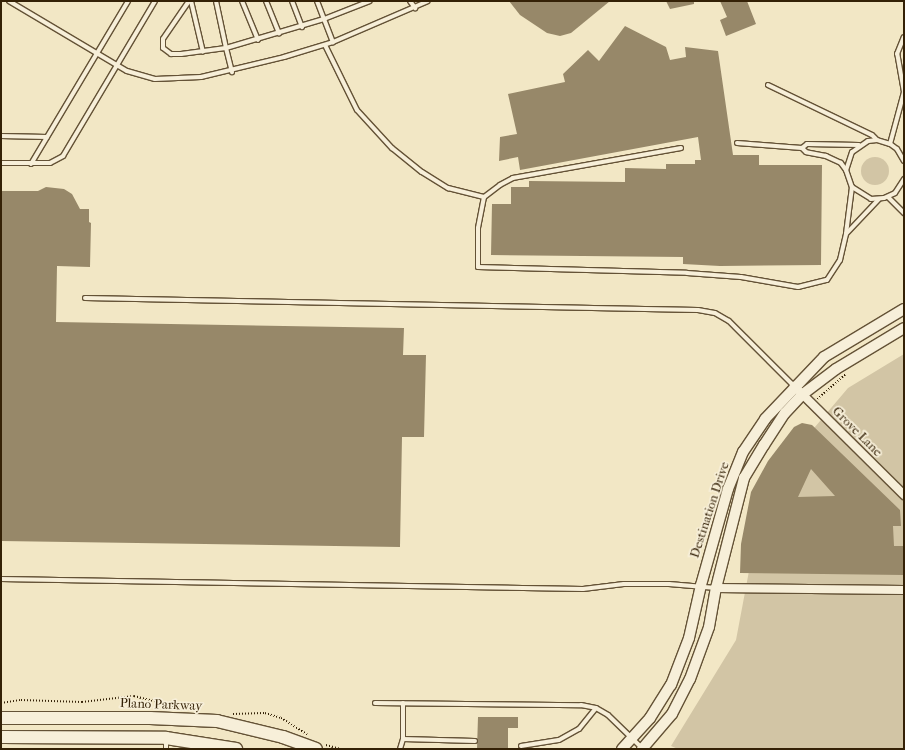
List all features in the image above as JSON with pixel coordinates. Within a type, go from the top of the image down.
[{"type":"main road","name":"Plano Parkway","points":[[1,718],[150,718],[217,721],[283,737],[316,749]]},
{"type":"main road","points":[[1,736],[166,743],[236,749]]},
{"type":"street","name":"Destination Drive","points":[[622,749],[650,718],[671,685],[689,638],[701,585],[728,489],[743,452],[765,419],[794,386],[824,357],[904,309]]},
{"type":"street","name":"Destination Drive","points":[[642,749],[672,714],[690,679],[710,627],[716,588],[744,478],[785,413],[803,394],[836,369],[904,328]]},
{"type":"street","name":"Grove Lane","points":[[794,386],[904,495]]},
{"type":"street","points":[[716,588],[904,590]]},
{"type":"lane","points":[[9,1],[116,66],[141,76],[155,79],[201,77],[232,72],[325,45],[415,8],[428,1]]},
{"type":"lane","points":[[31,164],[128,1]]},
{"type":"lane","points":[[1,163],[50,163],[63,156],[154,1]]},
{"type":"lane","points":[[190,1],[203,52]]},
{"type":"lane","points":[[190,1],[163,39],[163,48],[171,54],[203,52],[258,40],[302,27],[370,1]]},
{"type":"lane","points":[[216,1],[232,72]]},
{"type":"lane","points":[[242,1],[258,40]]},
{"type":"lane","points":[[266,1],[279,34]]},
{"type":"lane","points":[[292,1],[302,27]]},
{"type":"lane","points":[[317,1],[333,42]]},
{"type":"lane","points":[[355,1],[358,6]]},
{"type":"lane","points":[[410,1],[415,8]]},
{"type":"lane","points":[[890,144],[904,92],[897,54],[904,37]]},
{"type":"lane","points":[[325,45],[358,110],[392,148],[422,172],[448,188],[484,197]]},
{"type":"lane","points":[[768,85],[872,135],[877,140],[890,144],[897,149],[904,161]]},
{"type":"lane","points":[[1,136],[47,137]]},
{"type":"lane","points":[[737,143],[802,148],[808,144],[859,146],[877,140]]},
{"type":"lane","points":[[846,170],[852,152],[859,146]]},
{"type":"lane","points":[[682,148],[513,178],[484,197],[478,228],[478,267],[687,273],[741,277],[798,287],[827,280],[840,260],[846,234],[852,187],[846,170],[841,163],[826,156],[806,152],[802,148]]},
{"type":"lane","points":[[852,187],[864,197],[879,199],[888,197],[895,193],[904,180]]},
{"type":"lane","points":[[888,197],[904,214]]},
{"type":"lane","points":[[846,234],[879,199]]},
{"type":"lane","points":[[85,298],[698,310],[715,313],[729,321],[794,386]]},
{"type":"lane","points":[[1,579],[583,589],[624,584],[701,585],[716,588]]},
{"type":"lane","points":[[375,703],[581,705],[596,708],[608,715],[642,749]]},
{"type":"lane","points":[[400,749],[403,739],[403,703]]},
{"type":"lane","points":[[521,746],[559,740],[579,729],[596,708]]},
{"type":"lane","points":[[403,739],[475,741]]},
{"type":"path","points":[[812,403],[848,372]]},
{"type":"shaded area","points":[[875,157],[885,161],[889,171],[885,181],[875,185],[865,181],[861,171],[865,161]]},
{"type":"shaded area","points":[[904,354],[904,749],[678,749],[671,746],[736,640],[765,486],[848,388]]},
{"type":"building","points":[[509,1],[610,1],[571,33],[560,36],[547,33],[520,15]]},
{"type":"building","points":[[666,1],[694,1],[694,4],[670,9]]},
{"type":"building","points":[[720,1],[747,1],[756,24],[726,36],[720,20],[727,17]]},
{"type":"building","points":[[625,26],[666,47],[670,60],[686,57],[685,47],[718,51],[733,155],[759,155],[759,165],[822,165],[821,265],[720,266],[683,264],[683,257],[491,255],[492,204],[511,204],[511,187],[529,187],[529,181],[625,182],[625,168],[666,169],[666,164],[695,164],[695,160],[701,160],[698,137],[520,170],[518,157],[499,161],[500,137],[517,134],[508,94],[565,82],[563,74],[588,50],[599,61]]},
{"type":"building","points":[[46,187],[64,189],[72,194],[80,209],[89,209],[89,222],[91,223],[90,267],[57,266],[56,322],[404,328],[403,355],[426,355],[424,437],[402,437],[400,547],[1,541],[1,191],[38,191]]},
{"type":"building","points":[[802,423],[812,425],[900,510],[901,526],[893,526],[894,546],[904,546],[904,575],[740,573],[741,544],[751,492],[768,461],[794,427]],"holes":[[[811,469],[835,496],[798,497]]]},
{"type":"building","points":[[478,717],[518,717],[518,728],[508,728],[508,749],[477,749]]}]
